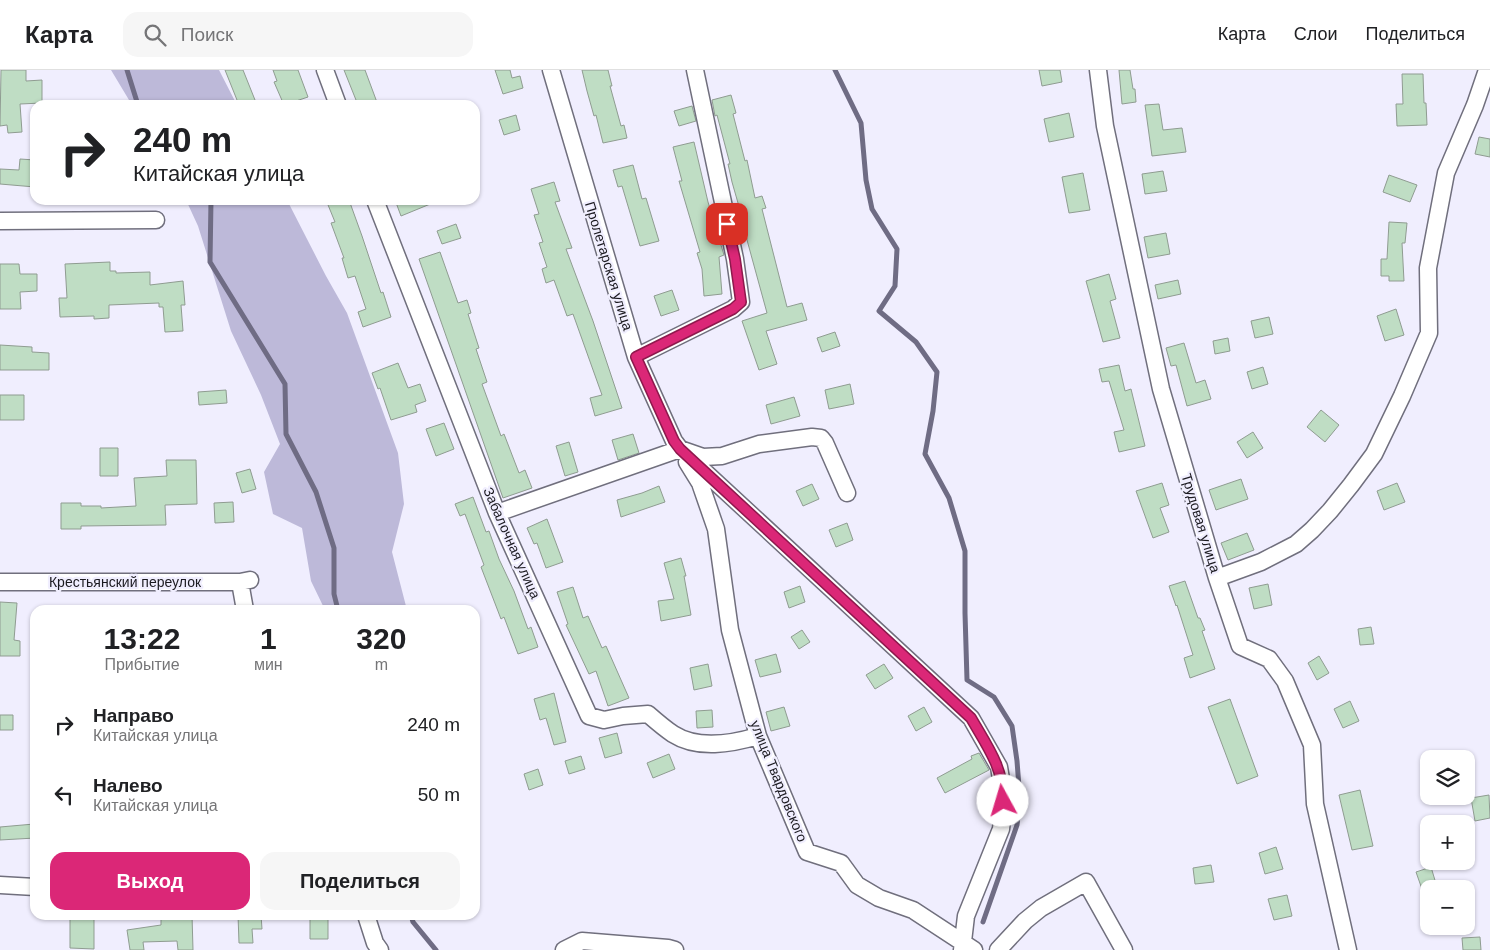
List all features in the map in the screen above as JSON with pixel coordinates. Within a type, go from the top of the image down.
[{"type":"street","points":[[324,70],[336,100]]},
{"type":"street","name":"Пролетарская улица","points":[[551,70],[636,357],[674,441],[680,449],[971,718],[999,767],[1003,791],[1001,829],[966,916],[966,948]]},
{"type":"street","points":[[636,357],[733,309],[741,302],[735,259],[695,70]]},
{"type":"street","name":"Трудовая улица","points":[[1098,70],[1104,126],[1161,389],[1217,578],[1240,646],[1269,659],[1285,682],[1312,745],[1315,804],[1348,950]]},
{"type":"street","points":[[1217,578],[1261,562],[1296,544],[1330,511],[1374,454],[1429,333],[1428,268],[1446,173],[1475,106],[1486,70]]},
{"type":"street","name":"Забалочная улица","points":[[377,205],[497,513],[588,716],[604,720],[648,714],[674,735],[692,742],[712,744],[758,736]]},
{"type":"street","points":[[0,221],[156,220]]},
{"type":"street","points":[[497,513],[680,449],[703,457],[722,456],[759,444],[812,437],[820,438],[826,444],[847,493]]},
{"type":"street","name":"улица Твардовского","points":[[680,449],[700,483],[716,528],[730,630],[758,736],[807,852],[841,862],[857,885],[879,898],[913,910],[966,948]]},
{"type":"street","name":"Крестьянский переулок","points":[[0,582],[245,581],[245,605]]},
{"type":"street","points":[[998,950],[1040,908],[1086,882],[1124,950]]},
{"type":"street","points":[[0,885],[30,887]]},
{"type":"street","points":[[368,920],[375,943],[380,950]]},
{"type":"street","points":[[564,950],[582,941],[675,950]]},
{"type":"shaded area","points":[[111,70],[219,70],[234,100],[129,100]]},
{"type":"shaded area","points":[[188,205],[290,205],[347,313],[398,453],[404,504],[392,552],[406,605],[323,605],[311,581],[302,528],[273,514],[264,472],[280,444],[261,395],[231,331],[198,226]]},
{"type":"building","points":[[1,70],[26,70],[26,81],[42,80],[42,100],[30,100],[30,104],[20,104],[22,132],[8,133],[7,125],[0,126]]},
{"type":"building","points":[[225,70],[243,70],[255,100],[237,100]]},
{"type":"building","points":[[273,70],[298,70],[308,97],[299,100],[282,100],[274,82],[277,81]]},
{"type":"building","points":[[344,70],[365,70],[376,100],[356,100]]},
{"type":"building","points":[[495,70],[510,70],[512,78],[520,76],[523,88],[503,94]]},
{"type":"building","points":[[582,70],[608,70],[612,86],[610,86],[621,126],[624,125],[627,138],[603,143]]},
{"type":"building","points":[[1039,70],[1060,70],[1062,82],[1042,86]]},
{"type":"building","points":[[1119,70],[1130,70],[1136,102],[1122,104]]},
{"type":"building","points":[[1402,74],[1423,74],[1427,125],[1397,126],[1396,104],[1403,104]]},
{"type":"building","points":[[731,95],[736,113],[733,114],[745,161],[747,160],[755,198],[762,196],[766,208],[762,209],[787,307],[802,303],[807,320],[766,331],[777,364],[759,370],[742,321],[767,313],[712,100]]},
{"type":"building","points":[[1159,104],[1163,130],[1182,128],[1186,152],[1152,156],[1145,105]]},
{"type":"building","points":[[692,106],[696,121],[679,126],[674,111]]},
{"type":"building","points":[[1069,113],[1074,137],[1049,142],[1044,119]]},
{"type":"building","points":[[516,115],[520,130],[504,135],[499,120]]},
{"type":"building","points":[[1479,137],[1490,139],[1490,157],[1475,154]]},
{"type":"building","points":[[694,142],[708,202],[724,255],[719,257],[722,294],[704,296],[702,269],[697,253],[700,252],[679,181],[682,181],[673,147]]},
{"type":"building","points":[[20,159],[30,160],[30,187],[0,184],[0,169],[19,170]]},
{"type":"building","points":[[633,165],[642,199],[646,198],[659,241],[640,246],[622,186],[618,187],[613,170]]},
{"type":"building","points":[[1163,171],[1167,191],[1145,194],[1142,174]]},
{"type":"building","points":[[1083,173],[1090,210],[1069,213],[1062,177]]},
{"type":"building","points":[[1389,175],[1417,185],[1410,202],[1383,192]]},
{"type":"building","points":[[554,182],[560,201],[555,202],[572,248],[566,249],[593,321],[622,408],[595,416],[590,398],[602,395],[573,314],[567,316],[554,280],[546,283],[542,269],[547,267],[539,243],[543,242],[534,215],[539,214],[531,189]]},
{"type":"building","points":[[328,205],[351,205],[391,317],[363,327],[358,312],[366,309],[355,276],[348,278],[342,258],[344,258],[331,223],[335,222]]},
{"type":"building","points":[[397,205],[428,205],[401,216]]},
{"type":"building","points":[[1389,222],[1407,223],[1405,243],[1402,243],[1404,281],[1389,281],[1389,276],[1381,276],[1381,259],[1387,259]]},
{"type":"building","points":[[456,224],[461,238],[442,244],[437,231]]},
{"type":"building","points":[[1166,233],[1170,254],[1148,258],[1144,237]]},
{"type":"building","points":[[440,252],[458,303],[467,300],[471,313],[468,314],[479,348],[476,349],[487,382],[482,384],[501,436],[504,434],[519,473],[525,470],[532,488],[503,498],[419,259]]},
{"type":"building","points":[[110,262],[110,271],[116,271],[116,273],[150,272],[150,285],[183,281],[185,305],[181,305],[183,331],[165,332],[163,307],[159,307],[159,303],[109,305],[109,318],[94,319],[94,316],[60,317],[59,298],[67,298],[65,264]]},
{"type":"building","points":[[0,264],[19,264],[20,274],[37,274],[37,291],[20,292],[21,309],[0,309]]},
{"type":"building","points":[[1109,274],[1116,299],[1110,301],[1120,338],[1103,342],[1086,281]]},
{"type":"building","points":[[1178,280],[1181,294],[1158,299],[1155,285]]},
{"type":"building","points":[[672,290],[679,310],[661,316],[654,296]]},
{"type":"building","points":[[1396,309],[1404,335],[1385,341],[1377,316]]},
{"type":"building","points":[[1269,317],[1273,334],[1255,338],[1251,321]]},
{"type":"building","points":[[835,332],[840,346],[822,352],[817,338]]},
{"type":"building","points":[[1228,338],[1230,351],[1215,354],[1213,341]]},
{"type":"building","points":[[1184,343],[1196,383],[1205,380],[1211,399],[1187,406],[1176,365],[1171,366],[1166,348]]},
{"type":"building","points":[[0,345],[32,347],[32,352],[49,353],[49,370],[0,370]]},
{"type":"building","points":[[398,363],[408,388],[420,384],[426,401],[415,405],[417,412],[391,420],[380,388],[378,389],[372,373]]},
{"type":"building","points":[[1119,365],[1125,391],[1131,389],[1145,446],[1119,452],[1114,432],[1124,430],[1109,381],[1102,382],[1099,369]]},
{"type":"building","points":[[1263,367],[1268,384],[1252,389],[1247,372]]},
{"type":"building","points":[[850,384],[854,404],[829,409],[825,390]]},
{"type":"building","points":[[226,390],[227,403],[199,405],[198,392]]},
{"type":"building","points":[[0,395],[24,395],[24,420],[0,420]]},
{"type":"building","points":[[794,397],[800,416],[771,424],[766,405]]},
{"type":"building","points":[[1321,410],[1339,425],[1325,442],[1307,427]]},
{"type":"building","points":[[444,423],[454,449],[436,456],[426,429]]},
{"type":"building","points":[[1253,432],[1263,448],[1247,458],[1237,442]]},
{"type":"building","points":[[633,434],[639,453],[618,460],[612,440]]},
{"type":"building","points":[[569,442],[578,472],[565,476],[556,446]]},
{"type":"building","points":[[100,448],[118,448],[118,476],[100,476]]},
{"type":"building","points":[[166,460],[196,460],[197,504],[165,505],[166,525],[81,526],[81,529],[61,529],[61,503],[81,503],[81,506],[101,506],[101,508],[136,506],[134,478],[167,476]]},
{"type":"building","points":[[250,469],[256,489],[242,493],[236,473]]},
{"type":"building","points":[[1241,479],[1248,499],[1216,510],[1209,490]]},
{"type":"building","points":[[1162,483],[1169,505],[1160,508],[1169,532],[1153,538],[1136,491]]},
{"type":"building","points":[[1397,483],[1405,502],[1384,510],[1377,491]]},
{"type":"building","points":[[812,484],[819,499],[803,506],[796,491]]},
{"type":"building","points":[[659,486],[665,502],[621,517],[617,500]]},
{"type":"building","points":[[473,497],[486,532],[489,531],[499,559],[514,591],[528,629],[531,627],[538,647],[518,654],[504,617],[501,619],[481,567],[484,565],[465,514],[460,516],[455,504]]},
{"type":"building","points":[[233,502],[234,522],[215,523],[214,503]]},
{"type":"building","points":[[547,519],[563,562],[546,568],[537,543],[534,544],[527,528]]},
{"type":"building","points":[[847,523],[853,540],[836,547],[829,530]]},
{"type":"building","points":[[1247,533],[1254,550],[1228,560],[1221,543]]},
{"type":"building","points":[[681,558],[686,576],[684,576],[691,615],[661,621],[658,601],[674,599],[664,563]]},
{"type":"building","points":[[1185,581],[1198,618],[1200,618],[1205,630],[1202,631],[1215,669],[1190,678],[1184,658],[1193,655],[1169,586]]},
{"type":"building","points":[[1268,584],[1272,605],[1254,609],[1249,588]]},
{"type":"building","points":[[800,586],[805,602],[789,608],[784,592]]},
{"type":"building","points":[[573,587],[583,618],[588,616],[602,648],[606,646],[629,698],[608,706],[596,671],[589,674],[566,625],[568,624],[557,592]]},
{"type":"building","points":[[0,602],[17,603],[14,640],[20,641],[20,656],[0,656]]},
{"type":"building","points":[[1371,627],[1374,644],[1360,645],[1358,629]]},
{"type":"building","points":[[802,630],[810,642],[799,649],[791,637]]},
{"type":"building","points":[[776,654],[781,672],[760,677],[755,660]]},
{"type":"building","points":[[1319,656],[1329,673],[1317,680],[1308,663]]},
{"type":"building","points":[[708,664],[712,686],[694,690],[690,668]]},
{"type":"building","points":[[884,664],[893,678],[875,689],[866,675]]},
{"type":"building","points":[[554,693],[566,742],[554,745],[546,718],[540,720],[534,699]]},
{"type":"building","points":[[1230,699],[1258,776],[1237,784],[1208,707]]},
{"type":"building","points":[[1350,701],[1359,721],[1343,728],[1334,709]]},
{"type":"building","points":[[784,707],[790,726],[771,731],[766,712]]},
{"type":"building","points":[[924,707],[932,722],[916,731],[908,716]]},
{"type":"building","points":[[712,710],[713,727],[697,728],[696,711]]},
{"type":"building","points":[[0,715],[13,715],[13,730],[0,730]]},
{"type":"building","points":[[617,733],[622,753],[605,758],[599,738]]},
{"type":"building","points":[[979,753],[989,770],[945,793],[937,778],[972,759],[971,756]]},
{"type":"building","points":[[669,754],[675,769],[653,778],[647,763]]},
{"type":"building","points":[[581,756],[585,769],[569,774],[565,761]]},
{"type":"building","points":[[538,769],[543,785],[529,790],[524,774]]},
{"type":"building","points":[[1360,790],[1373,846],[1352,850],[1339,795]]},
{"type":"building","points":[[1489,795],[1490,818],[1475,821],[1472,805],[1475,805],[1475,797]]},
{"type":"building","points":[[30,824],[30,838],[0,840],[0,827]]},
{"type":"building","points":[[1276,847],[1283,869],[1265,874],[1259,853]]},
{"type":"building","points":[[1211,865],[1214,882],[1195,884],[1193,868]]},
{"type":"building","points":[[1432,870],[1435,880],[1420,880],[1420,883],[1416,872]]},
{"type":"building","points":[[1287,895],[1292,916],[1274,920],[1268,899]]},
{"type":"building","points":[[70,920],[94,920],[94,949],[70,948]]},
{"type":"building","points":[[161,920],[192,920],[193,950],[178,950],[177,941],[143,942],[144,950],[130,950],[127,930],[161,925]]},
{"type":"building","points":[[238,920],[261,920],[262,929],[252,929],[253,943],[239,943]]},
{"type":"building","points":[[310,920],[328,920],[328,939],[310,939]]},
{"type":"building","points":[[1480,937],[1481,950],[1463,950],[1462,938]]},
{"type":"waterway","points":[[127,70],[136,100]]},
{"type":"waterway","points":[[835,70],[861,123],[866,180],[872,209],[897,249],[895,286],[879,311],[916,342],[937,372],[933,411],[925,454],[949,498],[965,551],[967,680],[994,697],[1012,726],[1020,800],[1017,825],[983,922]]},
{"type":"waterway","points":[[211,205],[210,262],[285,384],[286,434],[316,492],[334,548],[334,594],[337,605]]},
{"type":"waterway","points":[[412,920],[436,950]]},
{"type":"route","points":[[727,224],[735,259],[741,302],[733,309],[636,357],[674,441],[680,449],[971,718],[999,767],[1003,801]]}]
